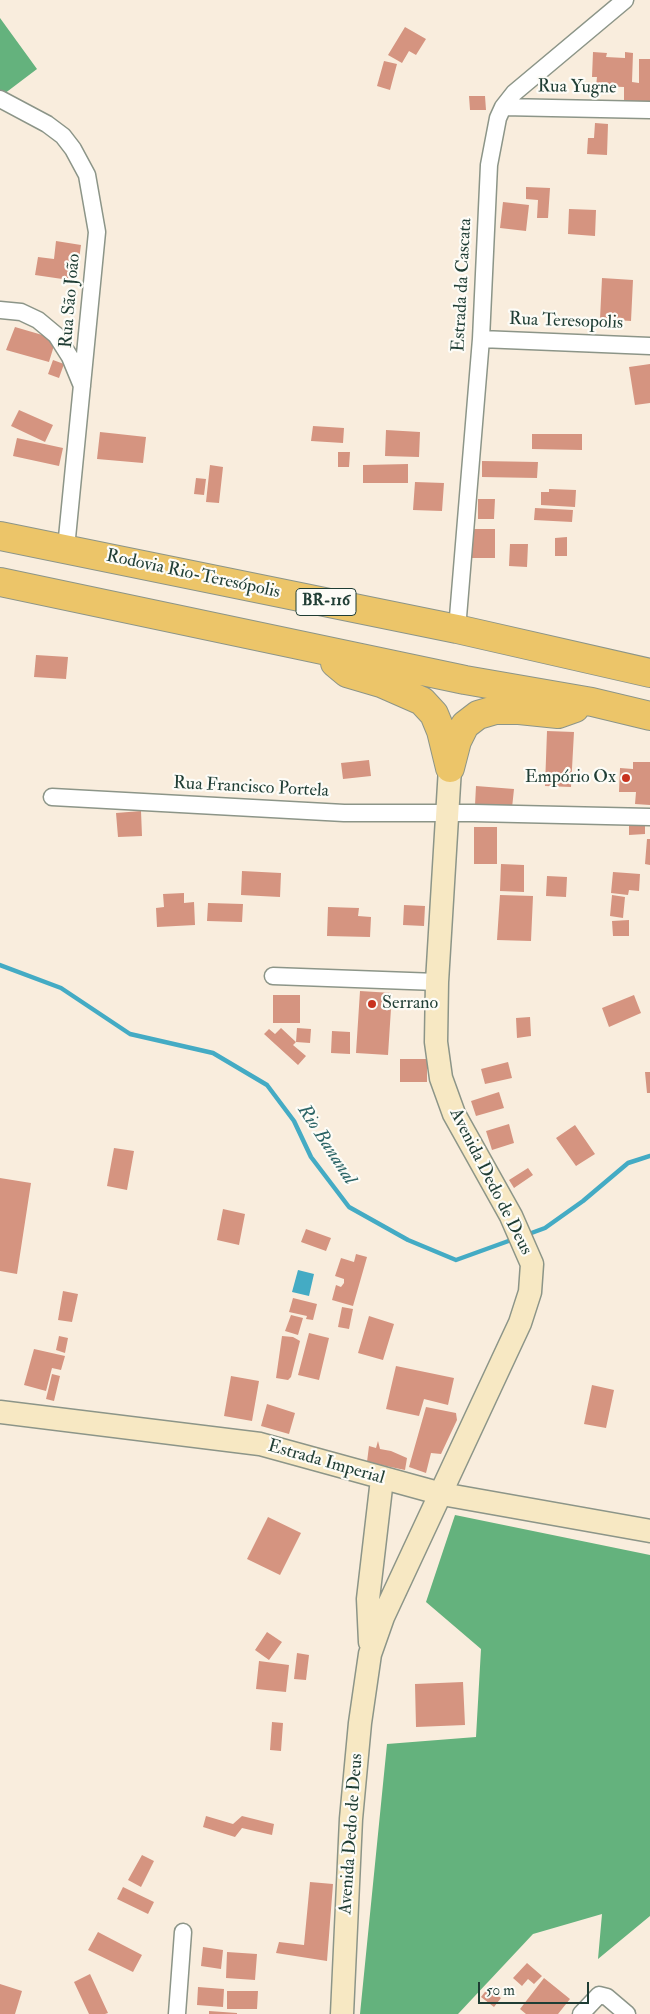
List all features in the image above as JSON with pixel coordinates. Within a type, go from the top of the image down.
[{"type":"highway","name":"Rodovia Rio-Teresópolis","points":[[0,536],[457,629],[650,673]]},
{"type":"highway","points":[[0,582],[465,680],[592,702],[650,716]]},
{"type":"highway","points":[[318,649],[347,673],[388,686],[422,702],[434,714],[441,731],[450,768]]},
{"type":"highway","points":[[575,657],[650,656]]},
{"type":"highway","points":[[450,768],[465,725],[478,715],[495,710],[558,714],[592,702]]},
{"type":"main road","name":"Avenida Dedo de Deus","points":[[370,1654],[383,1617],[442,1494],[520,1323],[530,1292],[532,1264],[511,1216],[454,1114],[440,1078],[436,1042],[450,768]]},
{"type":"main road","name":"Estrada Imperial","points":[[0,1412],[260,1444],[442,1494],[650,1531]]},
{"type":"main road","name":"Avenida Dedo de Deus","points":[[342,2014],[352,1809],[360,1723],[370,1654],[368,1599],[382,1478]]},
{"type":"street","name":"Estrada da Cascata","points":[[457,629],[481,339],[489,165],[498,118],[503,107],[530,78],[625,0]]},
{"type":"street","name":"Rua São João","points":[[0,100],[46,124],[63,136],[73,149],[87,175],[97,232],[66,548]]},
{"type":"street","name":"Rua Yugne","points":[[503,107],[650,110]]},
{"type":"street","points":[[0,310],[21,312],[38,320],[56,336],[70,357],[83,388]]},
{"type":"street","name":"Rua Teresopolis","points":[[481,339],[650,346]]},
{"type":"street","name":"Rua Francisco Portela","points":[[52,797],[344,813],[474,813],[650,817]]},
{"type":"street","points":[[273,976],[438,982]]},
{"type":"street","points":[[177,2014],[183,1932]]},
{"type":"street","points":[[580,2014],[599,1995],[607,1997],[627,2014]]},
{"type":"green space","points":[[0,18],[37,69],[0,97]]},
{"type":"green space","points":[[455,1515],[650,1555],[650,1916],[598,1959],[602,1914],[533,1934],[458,2014],[360,2014],[387,1744],[476,1737],[481,1649],[426,1602]]},
{"type":"water","points":[[298,1270],[314,1274],[309,1296],[292,1292]]},
{"type":"building","points":[[405,27],[426,39],[416,55],[409,51],[402,63],[388,55]]},
{"type":"building","points":[[593,52],[607,53],[606,57],[625,58],[625,52],[633,53],[632,82],[639,83],[639,59],[650,59],[650,101],[624,101],[624,87],[596,86],[597,77],[592,77]]},
{"type":"building","points":[[384,61],[397,64],[390,90],[377,86]]},
{"type":"building","points":[[469,96],[485,96],[486,110],[470,110]]},
{"type":"building","points":[[595,123],[608,124],[607,155],[587,154],[588,138],[594,138]]},
{"type":"building","points":[[526,187],[550,188],[548,218],[537,218],[538,200],[526,199]]},
{"type":"building","points":[[503,202],[529,205],[526,231],[500,228]]},
{"type":"building","points":[[569,209],[596,210],[595,236],[568,234]]},
{"type":"building","points":[[56,241],[81,245],[76,281],[35,275],[38,257],[54,259]]},
{"type":"building","points":[[602,278],[633,280],[631,321],[600,319]]},
{"type":"building","points":[[15,327],[56,339],[49,362],[6,350]]},
{"type":"building","points":[[53,360],[64,364],[59,378],[48,374]]},
{"type":"building","points":[[650,364],[650,403],[635,405],[629,367]]},
{"type":"building","points":[[19,410],[53,425],[45,442],[11,426]]},
{"type":"building","points":[[313,426],[344,428],[343,443],[311,441]]},
{"type":"building","points":[[386,430],[420,432],[419,457],[385,456]]},
{"type":"building","points":[[100,432],[146,437],[143,463],[97,459]]},
{"type":"building","points":[[532,434],[582,434],[582,450],[532,449]]},
{"type":"building","points":[[17,438],[63,448],[59,466],[13,456]]},
{"type":"building","points":[[338,452],[350,452],[349,467],[338,467]]},
{"type":"building","points":[[482,461],[538,462],[537,478],[482,477]]},
{"type":"building","points":[[408,464],[408,483],[363,483],[363,465]]},
{"type":"building","points":[[210,465],[223,467],[219,503],[206,502]]},
{"type":"building","points":[[196,478],[206,479],[204,495],[194,494]]},
{"type":"building","points":[[415,482],[444,483],[442,511],[413,510]]},
{"type":"building","points":[[549,489],[576,490],[575,507],[541,505],[541,492],[549,492]]},
{"type":"building","points":[[478,499],[495,499],[494,519],[478,519]]},
{"type":"building","points":[[535,508],[573,510],[572,522],[534,520]]},
{"type":"building","points":[[472,529],[495,529],[495,558],[472,558]]},
{"type":"building","points":[[567,537],[567,556],[555,556],[555,538]]},
{"type":"building","points":[[510,544],[528,544],[527,567],[509,566]]},
{"type":"building","points":[[36,655],[68,657],[66,679],[34,677]]},
{"type":"building","points":[[547,731],[574,732],[571,787],[545,786]]},
{"type":"building","points":[[369,760],[371,776],[343,779],[341,763]]},
{"type":"building","points":[[633,762],[650,762],[650,805],[635,804],[636,792],[619,792],[620,768],[633,769]]},
{"type":"building","points":[[476,786],[514,789],[512,808],[475,805]]},
{"type":"building","points":[[141,811],[142,836],[118,837],[116,813]]},
{"type":"building","points":[[629,826],[645,826],[645,834],[629,835]]},
{"type":"building","points":[[474,827],[497,827],[497,864],[474,864]]},
{"type":"building","points":[[647,839],[650,839],[650,865],[645,864]]},
{"type":"building","points":[[501,864],[524,865],[524,892],[500,891]]},
{"type":"building","points":[[242,871],[281,873],[280,897],[241,895]]},
{"type":"building","points":[[613,872],[640,874],[639,891],[629,890],[628,895],[611,893]]},
{"type":"building","points":[[547,876],[567,877],[566,897],[546,896]]},
{"type":"building","points":[[184,893],[184,903],[194,902],[195,925],[157,927],[156,908],[164,907],[163,894]]},
{"type":"building","points":[[500,895],[533,896],[531,941],[497,940]]},
{"type":"building","points":[[612,895],[625,897],[623,918],[610,916]]},
{"type":"building","points":[[208,903],[243,904],[242,922],[207,921]]},
{"type":"building","points":[[404,905],[425,906],[424,926],[403,925]]},
{"type":"building","points":[[328,907],[359,908],[358,916],[371,917],[370,937],[327,936]]},
{"type":"building","points":[[629,920],[629,936],[613,936],[612,921]]},
{"type":"building","points":[[360,991],[392,993],[388,1055],[356,1053]]},
{"type":"building","points":[[273,995],[300,995],[300,1023],[273,1023]]},
{"type":"building","points":[[634,995],[641,1013],[609,1027],[602,1008]]},
{"type":"building","points":[[530,1017],[531,1036],[517,1038],[516,1018]]},
{"type":"building","points":[[281,1028],[296,1042],[293,1045],[306,1056],[298,1065],[264,1034],[269,1029],[275,1034]]},
{"type":"building","points":[[297,1028],[311,1029],[310,1043],[296,1042]]},
{"type":"building","points":[[332,1031],[350,1032],[350,1054],[331,1053]]},
{"type":"building","points":[[400,1059],[427,1059],[427,1082],[400,1082]]},
{"type":"building","points":[[508,1062],[512,1078],[485,1084],[481,1069]]},
{"type":"building","points":[[645,1072],[650,1072],[650,1093],[647,1093]]},
{"type":"building","points":[[499,1092],[504,1108],[476,1116],[471,1101]]},
{"type":"building","points":[[509,1124],[514,1143],[492,1150],[486,1131]]},
{"type":"building","points":[[575,1125],[595,1154],[576,1166],[556,1138]]},
{"type":"building","points":[[114,1148],[134,1151],[127,1190],[107,1186]]},
{"type":"building","points":[[528,1168],[533,1175],[514,1188],[509,1180]]},
{"type":"building","points":[[0,1178],[31,1183],[17,1274],[0,1271]]},
{"type":"building","points":[[223,1209],[245,1214],[239,1245],[217,1240]]},
{"type":"building","points":[[306,1229],[331,1238],[326,1251],[301,1242]]},
{"type":"building","points":[[356,1254],[367,1257],[353,1306],[332,1300],[336,1285],[341,1287],[344,1283],[344,1279],[335,1276],[341,1258],[354,1262]]},
{"type":"building","points":[[63,1291],[78,1294],[72,1322],[58,1320]]},
{"type":"building","points":[[293,1298],[317,1304],[313,1320],[306,1319],[307,1316],[289,1312]]},
{"type":"building","points":[[342,1307],[353,1309],[349,1329],[338,1327]]},
{"type":"building","points":[[291,1315],[303,1318],[298,1335],[285,1331]]},
{"type":"building","points":[[369,1316],[394,1324],[383,1360],[358,1353]]},
{"type":"building","points":[[309,1333],[329,1338],[319,1380],[298,1375]]},
{"type":"building","points":[[59,1336],[68,1338],[65,1353],[56,1350]]},
{"type":"building","points":[[282,1336],[293,1337],[300,1341],[291,1377],[288,1380],[276,1378]]},
{"type":"building","points":[[34,1349],[65,1356],[61,1370],[52,1368],[46,1391],[24,1385]]},
{"type":"building","points":[[396,1366],[454,1378],[448,1405],[424,1399],[419,1416],[386,1409]]},
{"type":"building","points":[[52,1374],[60,1376],[54,1401],[46,1399]]},
{"type":"building","points":[[231,1376],[259,1381],[252,1421],[224,1416]]},
{"type":"building","points":[[592,1385],[614,1390],[606,1428],[584,1424]]},
{"type":"building","points":[[267,1404],[295,1413],[289,1434],[261,1426]]},
{"type":"building","points":[[426,1407],[456,1413],[457,1420],[441,1454],[431,1453],[426,1473],[409,1467]]},
{"type":"building","points":[[378,1441],[380,1449],[391,1451],[407,1458],[405,1470],[367,1462],[369,1446],[376,1448]]},
{"type":"building","points":[[268,1517],[301,1533],[280,1575],[247,1559]]},
{"type":"building","points":[[267,1632],[282,1642],[269,1660],[255,1650]]},
{"type":"building","points":[[297,1653],[309,1655],[306,1680],[294,1679]]},
{"type":"building","points":[[259,1661],[289,1665],[286,1692],[256,1689]]},
{"type":"building","points":[[463,1682],[465,1725],[416,1727],[415,1684]]},
{"type":"building","points":[[272,1722],[283,1723],[281,1751],[270,1750]]},
{"type":"building","points":[[206,1816],[233,1824],[242,1816],[274,1824],[272,1835],[242,1828],[235,1837],[203,1827]]},
{"type":"building","points":[[142,1855],[154,1861],[141,1887],[128,1880]]},
{"type":"building","points":[[310,1882],[333,1884],[327,1961],[276,1953],[279,1942],[304,1945]]},
{"type":"building","points":[[123,1887],[154,1902],[148,1914],[117,1899]]},
{"type":"building","points":[[98,1932],[142,1955],[133,1972],[88,1950]]},
{"type":"building","points":[[203,1947],[223,1950],[221,1969],[201,1966]]},
{"type":"building","points":[[227,1952],[257,1954],[255,1980],[226,1978]]},
{"type":"building","points":[[527,1963],[542,1976],[534,1984],[528,1979],[522,1986],[513,1978]]},
{"type":"building","points":[[90,1974],[108,2013],[89,2014],[74,1982]]},
{"type":"building","points":[[544,1978],[570,1999],[558,2014],[526,2014],[520,2009]]},
{"type":"building","points":[[0,1984],[22,1991],[15,2014],[0,2014]]},
{"type":"building","points":[[198,1987],[224,1989],[223,2007],[197,2005]]},
{"type":"building","points":[[488,1988],[501,1998],[494,2007],[481,1997]]},
{"type":"building","points":[[227,1991],[258,1991],[257,2009],[227,2009]]},
{"type":"building","points":[[209,2011],[237,2013],[237,2014],[209,2014]]},
{"type":"waterway","name":"Rio Bananal","points":[[0,965],[61,988],[130,1034],[213,1053],[267,1085],[294,1121],[311,1157],[349,1207],[408,1240],[456,1260],[514,1239]]},
{"type":"waterway","name":"Rio Bananal","points":[[526,1235],[545,1228],[583,1201],[628,1163],[650,1156]]},
{"type":"place","name":"Empório Ox","points":[[626,778]]},
{"type":"place","name":"Serrano","points":[[372,1004]]}]
